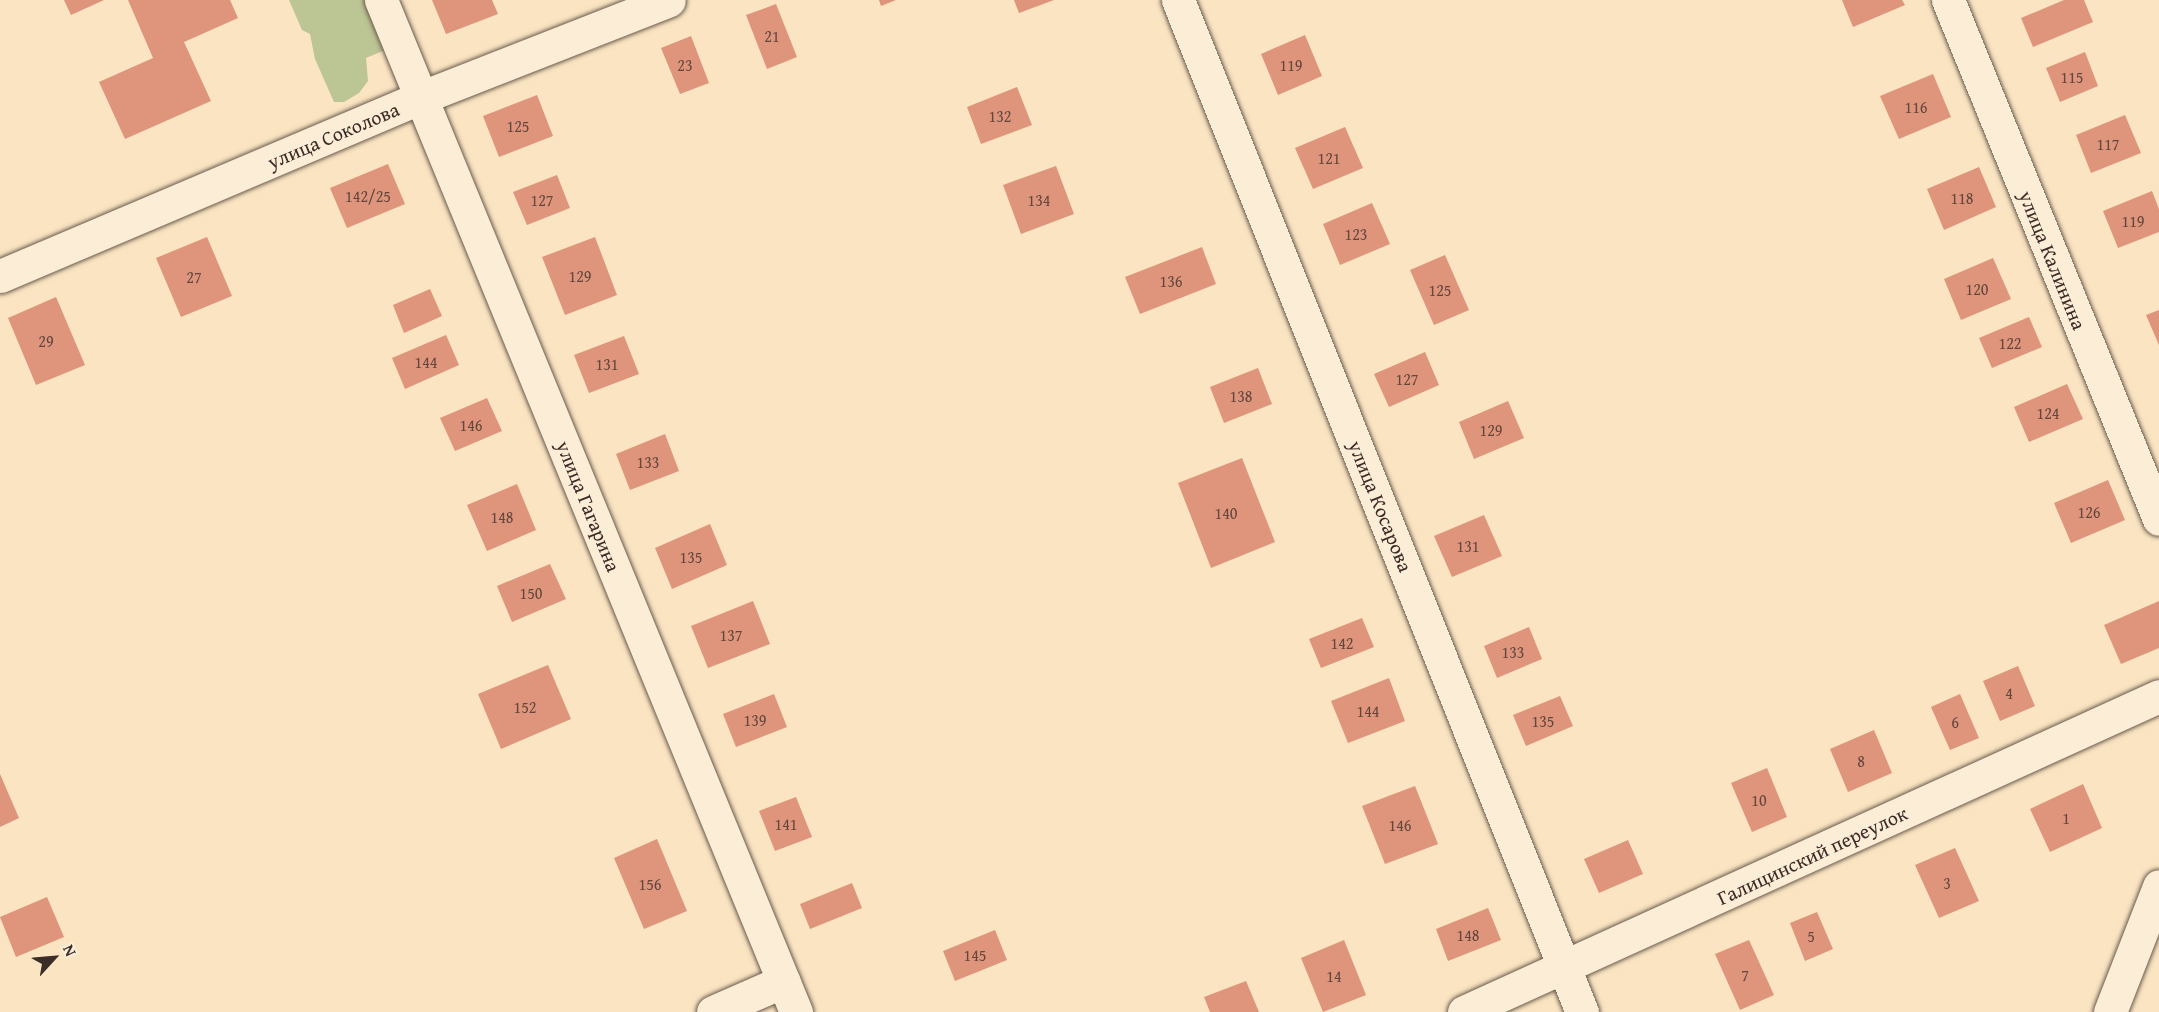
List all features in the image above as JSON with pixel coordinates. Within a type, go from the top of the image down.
[{"type":"street","name":"улица Гагарина","points":[[381,0],[796,1012]]},
{"type":"street","name":"улица Соколова","points":[[0,276],[422,97],[669,0]]},
{"type":"street","name":"улица Косарова","points":[[1178,0],[1582,1012]]},
{"type":"street","name":"улица Калинина","points":[[1948,0],[2159,519]]},
{"type":"street","name":"Галицинский переулок","points":[[1464,1012],[1566,968],[2159,696]]},
{"type":"street","points":[[2110,1012],[2159,886]]},
{"type":"street","points":[[713,1012],[784,981]]},
{"type":"green space","points":[[289,0],[373,0],[385,50],[366,58],[368,81],[359,93],[344,102],[334,102],[315,59],[310,34],[302,30]]},
{"type":"building","points":[[64,0],[104,0],[71,15]]},
{"type":"building","points":[[128,0],[230,0],[238,18],[184,42],[211,101],[125,139],[99,82],[153,58]]},
{"type":"building","points":[[432,0],[492,0],[498,14],[446,34]]},
{"type":"building","points":[[879,0],[896,0],[881,6]]},
{"type":"building","points":[[1014,0],[1054,0],[1019,13]]},
{"type":"building","points":[[1842,0],[1902,0],[1905,5],[1853,27]]},
{"type":"building","points":[[2064,0],[2084,0],[2093,22],[2033,47],[2021,18]]},
{"type":"building","points":[[776,4],[797,57],[767,69],[746,15]]},
{"type":"building","points":[[1305,35],[1322,76],[1278,95],[1261,54]]},
{"type":"building","points":[[691,36],[709,83],[680,94],[661,48]]},
{"type":"building","points":[[2085,52],[2098,86],[2060,102],[2046,68]]},
{"type":"building","points":[[1933,74],[1951,117],[1899,139],[1880,96]]},
{"type":"building","points":[[1017,87],[1032,125],[981,144],[967,107]]},
{"type":"building","points":[[537,95],[553,136],[499,157],[483,116]]},
{"type":"building","points":[[2125,115],[2141,153],[2091,173],[2076,135]]},
{"type":"building","points":[[1345,127],[1363,168],[1313,189],[1295,148]]},
{"type":"building","points":[[388,164],[405,204],[347,228],[330,188]]},
{"type":"building","points":[[1056,166],[1074,214],[1021,234],[1003,185]]},
{"type":"building","points":[[1979,167],[1996,207],[1944,230],[1927,189]]},
{"type":"building","points":[[557,175],[570,208],[527,225],[513,192]]},
{"type":"building","points":[[2152,191],[2159,209],[2159,232],[2118,248],[2103,211]]},
{"type":"building","points":[[1372,203],[1390,244],[1340,265],[1323,224]]},
{"type":"building","points":[[207,237],[232,296],[181,317],[156,258]]},
{"type":"building","points":[[595,237],[617,295],[565,315],[542,257]]},
{"type":"building","points":[[1202,247],[1216,284],[1140,314],[1125,277]]},
{"type":"building","points":[[1445,255],[1469,310],[1434,325],[1410,270]]},
{"type":"building","points":[[1993,258],[2011,299],[1961,320],[1944,279]]},
{"type":"building","points":[[430,289],[442,316],[404,333],[393,305]]},
{"type":"building","points":[[56,297],[85,365],[36,385],[8,318]]},
{"type":"building","points":[[2159,310],[2159,345],[2146,315]]},
{"type":"building","points":[[2029,317],[2042,347],[1992,368],[1979,338]]},
{"type":"building","points":[[446,335],[459,365],[405,389],[392,358]]},
{"type":"building","points":[[624,336],[639,374],[589,393],[574,355]]},
{"type":"building","points":[[1425,352],[1439,385],[1389,407],[1374,374]]},
{"type":"building","points":[[1258,368],[1272,404],[1224,423],[1210,387]]},
{"type":"building","points":[[2067,384],[2083,419],[2029,442],[2014,407]]},
{"type":"building","points":[[487,398],[502,431],[455,451],[440,418]]},
{"type":"building","points":[[1508,401],[1524,438],[1474,459],[1459,422]]},
{"type":"building","points":[[665,434],[679,471],[630,490],[616,454]]},
{"type":"building","points":[[1242,458],[1275,542],[1211,568],[1178,483]]},
{"type":"building","points":[[2108,480],[2125,520],[2071,543],[2054,503]]},
{"type":"building","points":[[517,484],[536,530],[487,551],[467,505]]},
{"type":"building","points":[[1484,515],[1502,556],[1452,577],[1434,536]]},
{"type":"building","points":[[710,524],[727,565],[672,589],[655,548]]},
{"type":"building","points":[[550,564],[566,599],[512,622],[497,586]]},
{"type":"building","points":[[753,601],[770,644],[708,668],[691,626]]},
{"type":"building","points":[[2159,601],[2159,648],[2121,664],[2104,625]]},
{"type":"building","points":[[1362,618],[1374,647],[1321,668],[1309,639]]},
{"type":"building","points":[[1529,627],[1542,659],[1497,678],[1484,646]]},
{"type":"building","points":[[548,665],[571,719],[501,749],[478,694]]},
{"type":"building","points":[[2018,666],[2035,706],[2000,721],[1983,681]]},
{"type":"building","points":[[1389,678],[1405,721],[1348,743],[1331,701]]},
{"type":"building","points":[[774,694],[787,727],[736,747],[723,714]]},
{"type":"building","points":[[1960,694],[1979,738],[1950,750],[1931,707]]},
{"type":"building","points":[[1560,696],[1573,726],[1526,746],[1513,715]]},
{"type":"building","points":[[1874,730],[1892,773],[1848,792],[1830,749]]},
{"type":"building","points":[[1767,768],[1787,817],[1752,832],[1731,783]]},
{"type":"building","points":[[0,774],[19,818],[0,827]]},
{"type":"building","points":[[2083,784],[2102,828],[2050,852],[2030,809]]},
{"type":"building","points":[[1415,786],[1438,844],[1385,864],[1362,806]]},
{"type":"building","points":[[796,797],[812,837],[775,851],[759,811]]},
{"type":"building","points":[[657,839],[687,911],[644,929],[614,858]]},
{"type":"building","points":[[1628,840],[1643,874],[1599,893],[1584,859]]},
{"type":"building","points":[[1955,848],[1979,901],[1939,918],[1915,865]]},
{"type":"building","points":[[852,883],[862,908],[810,929],[800,904]]},
{"type":"building","points":[[47,897],[64,937],[16,957],[0,917]]},
{"type":"building","points":[[1488,908],[1501,940],[1448,961],[1436,929]]},
{"type":"building","points":[[1817,912],[1833,949],[1805,961],[1790,923]]},
{"type":"building","points":[[995,930],[1007,960],[955,981],[943,951]]},
{"type":"building","points":[[1344,940],[1366,995],[1323,1012],[1301,958]]},
{"type":"building","points":[[1749,940],[1774,995],[1740,1010],[1715,954]]},
{"type":"building","points":[[1246,981],[1259,1012],[1210,1012],[1204,997]]}]
